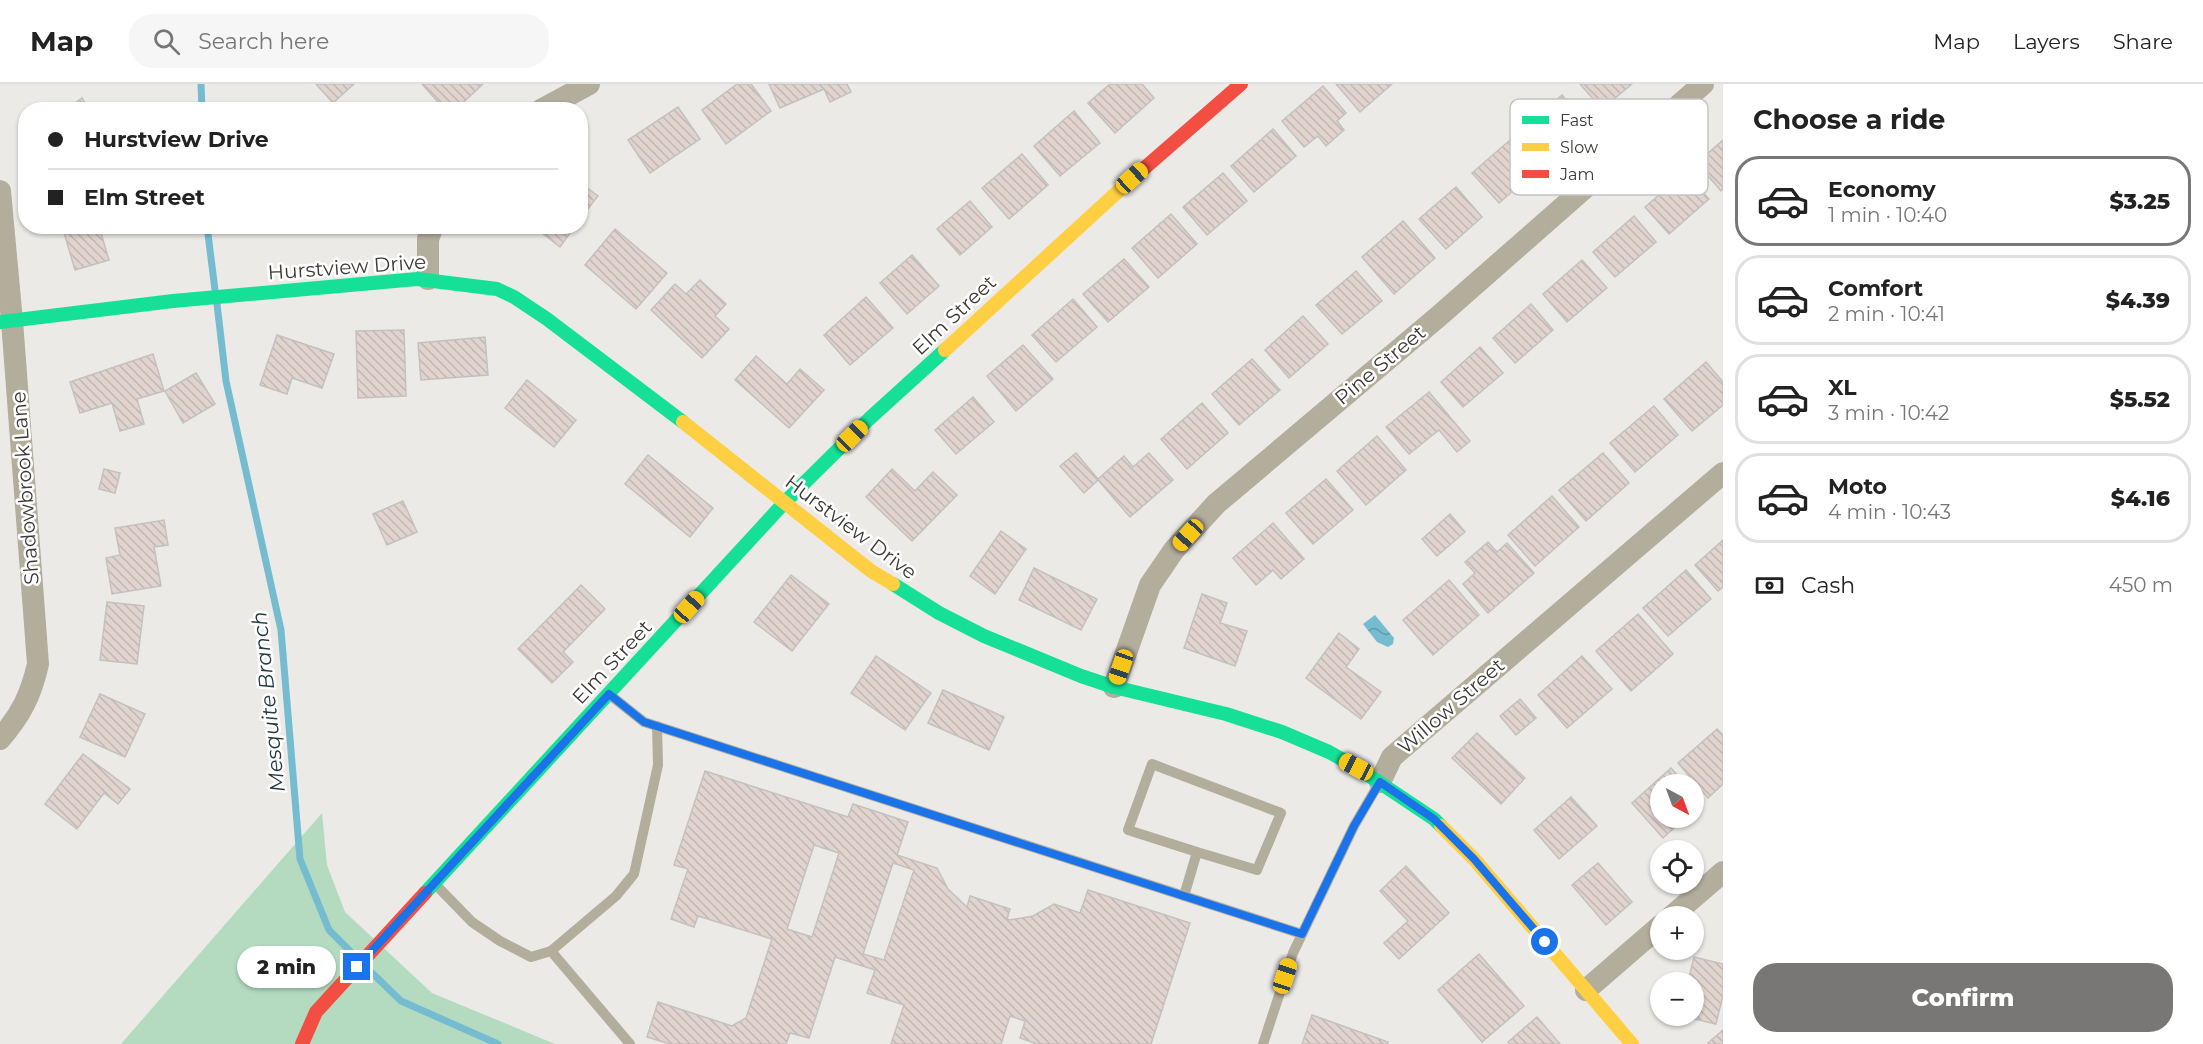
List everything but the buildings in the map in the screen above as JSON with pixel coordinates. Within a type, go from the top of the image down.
[{"type":"street","points":[[556,102],[589,84]]},
{"type":"street","name":"Elm Street","points":[[302,1044],[316,1012],[433,882],[784,503],[869,419],[974,322],[1150,162],[1241,84]]},
{"type":"street","name":"Pine Street","points":[[1686,99],[1703,84]]},
{"type":"street","name":"Shadowbrook Lane","points":[[0,191],[6,322],[38,664],[18,719],[0,738]]},
{"type":"street","name":"Pine Street","points":[[1114,687],[1150,585],[1174,550],[1216,504],[1439,316],[1577,195]]},
{"type":"street","points":[[428,279],[430,234]]},
{"type":"street","name":"Hurstview Drive","points":[[6,322],[173,301],[428,279],[496,289],[514,297],[566,334],[721,451],[871,571],[939,613],[984,636],[1081,676],[1114,687],[1226,714],[1282,732],[1329,752],[1380,782],[1434,819],[1474,859],[1632,1044]]},
{"type":"street","name":"Willow Street","points":[[1380,782],[1392,757],[1723,473]]},
{"type":"street","points":[[1684,906],[1723,872]]},
{"type":"street","points":[[1586,990],[1650,935]]},
{"type":"lane","points":[[609,694],[644,722],[1302,934]]},
{"type":"lane","points":[[433,882],[472,922],[500,941],[531,957],[551,951],[616,896],[634,874],[658,765],[657,726]]},
{"type":"lane","points":[[1152,764],[1281,813],[1257,870],[1197,852],[1128,830],[1152,764]]},
{"type":"lane","name":"Willow Street","points":[[1263,1044],[1293,953],[1354,826],[1380,782]]},
{"type":"lane","points":[[1185,896],[1197,852]]},
{"type":"lane","points":[[551,951],[630,1044]]},
{"type":"green space","points":[[322,813],[327,865],[345,912],[432,993],[555,1044],[121,1044]]},
{"type":"water","points":[[1375,615],[1394,638],[1393,644],[1388,647],[1377,642],[1363,624]]},
{"type":"waterway","name":"Mesquite Branch","points":[[201,84],[202,102]]},
{"type":"waterway","name":"Mesquite Branch","points":[[208,234],[215,290]]},
{"type":"waterway","name":"Mesquite Branch","points":[[217,304],[226,381],[281,630],[300,859],[329,930],[355,956]]},
{"type":"waterway","name":"Mesquite Branch","points":[[367,968],[401,1001],[498,1044]]},
{"type":"traffic: fast","points":[[0,322],[173,301],[417,279],[497,289],[514,297],[547,319],[683,422]]},
{"type":"traffic: fast","points":[[425,893],[784,503],[869,419],[945,350]]},
{"type":"traffic: fast","points":[[893,584],[939,613],[984,636],[1081,676],[1114,687],[1226,714],[1282,732],[1329,752],[1356,767],[1441,826]]},
{"type":"traffic: slow","points":[[945,350],[1125,185]]},
{"type":"traffic: slow","points":[[683,422],[871,571],[893,584]]},
{"type":"traffic: slow","points":[[1441,826],[1474,859],[1632,1044]]},
{"type":"traffic: jam","points":[[1125,185],[1241,84]]},
{"type":"traffic: jam","points":[[302,1044],[316,1012],[425,893]]},
{"type":"route","points":[[357,967],[433,882],[609,694],[644,722],[1302,934],[1354,826],[1380,782],[1434,819],[1474,859],[1545,942]]}]
